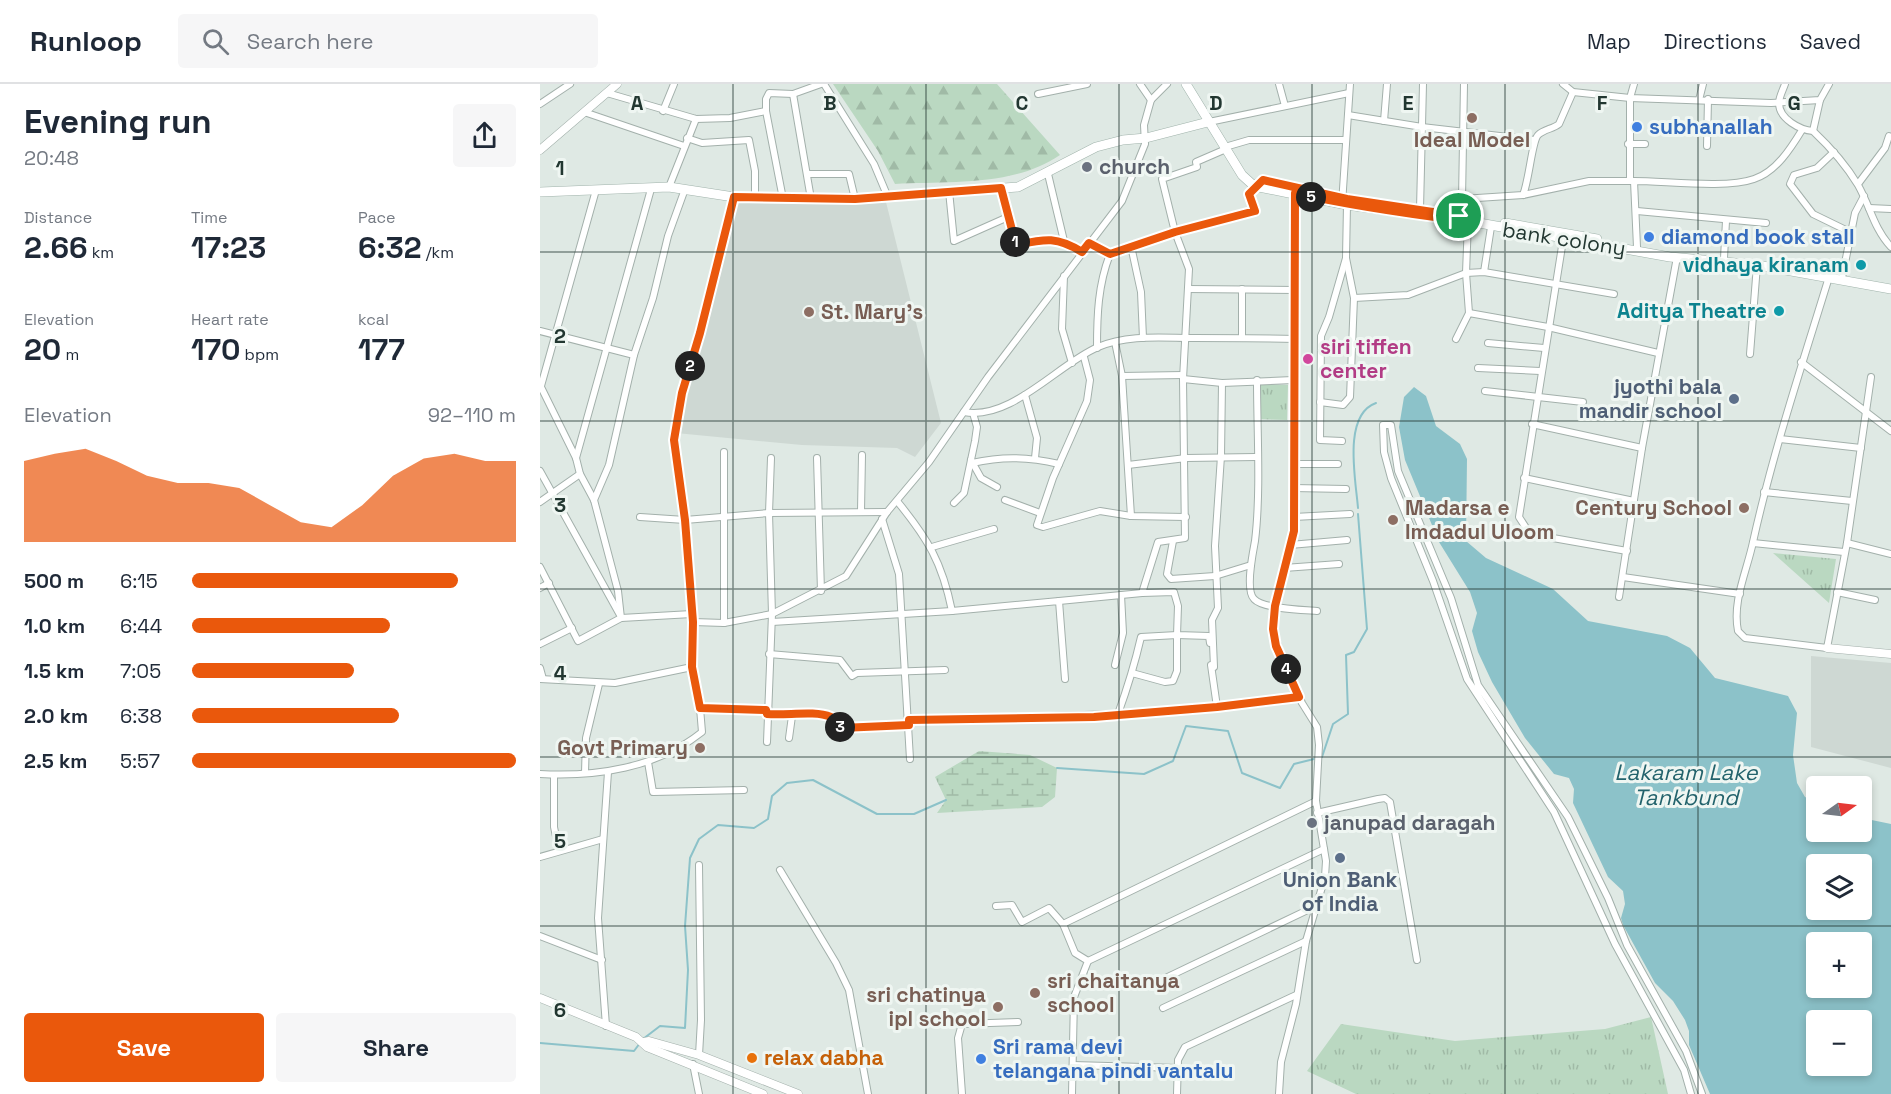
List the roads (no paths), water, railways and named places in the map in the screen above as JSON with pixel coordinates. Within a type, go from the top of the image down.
[{"type":"main road","points":[[1186,84],[1242,176],[1254,186],[1263,180],[1344,202],[1420,209],[1462,219],[1637,247],[1724,258],[1891,287]]},
{"type":"main road","points":[[540,192],[669,187],[734,197],[855,199],[1018,187],[1048,174],[1096,147],[1123,140],[1146,138],[1208,122]]},
{"type":"main road","name":"bank colony","points":[[1254,186],[1462,219],[1491,227],[1563,240],[1677,258],[1757,265],[1891,287]]},
{"type":"street","points":[[540,104],[570,84]]},
{"type":"street","points":[[540,150],[587,113],[617,84]]},
{"type":"street","points":[[663,111],[674,84]]},
{"type":"street","points":[[783,199],[766,111],[766,99],[770,93],[793,94],[822,84],[874,164],[887,195]]},
{"type":"street","points":[[1038,94],[1087,84]]},
{"type":"street","points":[[1140,84],[1150,100]]},
{"type":"street","points":[[693,622],[724,623],[772,614],[821,591],[846,576],[857,564],[887,512],[1122,201],[1146,138],[1144,125],[1150,100],[1167,84]]},
{"type":"street","points":[[1279,84],[1285,106]]},
{"type":"street","points":[[1320,402],[1343,405],[1350,397],[1354,298],[1346,258],[1344,202],[1350,84]]},
{"type":"street","points":[[1384,121],[1387,84]]},
{"type":"street","points":[[1420,209],[1423,84]]},
{"type":"street","points":[[1456,339],[1469,313],[1462,219],[1464,84]]},
{"type":"street","points":[[1563,84],[1573,92],[1630,98],[1779,103],[1820,100]]},
{"type":"street","points":[[1634,84],[1630,98],[1628,144],[1637,211],[1637,247]]},
{"type":"street","points":[[1699,100],[1703,84]]},
{"type":"street","points":[[1785,84],[1779,103],[1782,114],[1802,130],[1813,131],[1834,152],[1858,184],[1882,238],[1891,247]]},
{"type":"street","points":[[1813,131],[1820,100],[1829,84]]},
{"type":"street","points":[[1523,195],[1529,181],[1534,140],[1540,133],[1559,124],[1573,92]]},
{"type":"street","points":[[607,93],[696,119],[730,118],[766,111]]},
{"type":"street","points":[[1208,122],[1348,93]]},
{"type":"street","points":[[793,94],[811,199]]},
{"type":"street","points":[[1707,146],[1708,99]]},
{"type":"street","points":[[587,113],[684,146]]},
{"type":"street","points":[[1348,115],[1422,127],[1463,129],[1534,140]]},
{"type":"street","points":[[669,187],[696,119]]},
{"type":"street","points":[[1462,198],[1523,195],[1589,181],[1724,183],[1754,179],[1789,152],[1802,130]]},
{"type":"street","points":[[1858,184],[1885,148],[1889,136]]},
{"type":"street","points":[[687,138],[702,143],[749,140],[755,171],[755,197]]},
{"type":"street","points":[[1142,593],[1158,542],[1173,542],[1185,538],[1186,458],[1183,377],[1189,269],[1175,232],[1162,179],[1197,167],[1197,162],[1249,140],[1346,140]]},
{"type":"street","points":[[1628,144],[1645,144]]},
{"type":"street","points":[[1834,152],[1817,168],[1794,175],[1790,184],[1814,214],[1850,232]]},
{"type":"street","points":[[807,174],[849,174],[855,199]]},
{"type":"street","points":[[1048,174],[1064,241]]},
{"type":"street","points":[[1097,348],[1098,300],[1102,273],[1110,254],[1175,232],[1255,211],[1249,194],[1254,186]]},
{"type":"street","points":[[1001,188],[1016,245],[1045,239],[1064,241],[1082,252]]},
{"type":"street","points":[[576,458],[651,189]]},
{"type":"street","points":[[594,500],[609,465],[634,355],[653,298],[668,236],[685,189]]},
{"type":"street","points":[[596,190],[540,386],[594,500],[618,591],[621,618]]},
{"type":"street","points":[[949,191],[954,242],[1008,218]]},
{"type":"street","points":[[1279,1094],[1281,1062],[1306,941],[1325,877],[1324,849],[1316,801],[1319,745],[1317,727],[1299,697],[1276,646],[1273,629],[1275,606],[1290,546],[1294,517],[1295,193]]},
{"type":"street","points":[[1842,278],[1855,213],[1864,196]]},
{"type":"street","points":[[540,774],[608,772],[648,762],[675,750],[702,732],[692,667],[693,622],[685,520],[674,440],[682,393],[700,333],[734,197]]},
{"type":"street","points":[[1869,208],[1891,208]]},
{"type":"street","points":[[1637,211],[1766,223]]},
{"type":"street","points":[[1724,258],[1726,221]]},
{"type":"street","points":[[1484,272],[1491,227]]},
{"type":"street","points":[[1563,240],[1540,371],[1519,517],[1526,532],[1627,551]]},
{"type":"street","points":[[1089,243],[1110,254]]},
{"type":"street","points":[[1131,246],[1141,292],[1143,338]]},
{"type":"street","points":[[1342,441],[1320,440],[1321,336],[1346,258]]},
{"type":"street","points":[[1619,597],[1658,353],[1677,258]]},
{"type":"street","points":[[1750,354],[1757,265]]},
{"type":"street","points":[[1354,298],[1408,295],[1466,273],[1484,272],[1555,286],[1614,294]]},
{"type":"street","points":[[1064,275],[1062,329],[1072,363]]},
{"type":"street","points":[[1829,278],[1801,362],[1764,492],[1740,594],[1736,624],[1738,631],[1745,638],[1891,654]]},
{"type":"street","points":[[1188,289],[1296,290]]},
{"type":"street","points":[[1242,289],[1242,338]]},
{"type":"street","points":[[1469,313],[1548,327],[1658,353]]},
{"type":"street","points":[[540,331],[634,355]]},
{"type":"street","points":[[964,412],[973,414],[993,409],[1025,394],[1097,348],[1114,342],[1143,338],[1296,339]]},
{"type":"street","points":[[1114,342],[1122,376],[1131,516]]},
{"type":"street","points":[[1488,343],[1544,348]]},
{"type":"street","points":[[1084,357],[1089,380],[1087,401],[1036,524],[1041,528],[1100,510],[1131,516],[1186,517]]},
{"type":"street","points":[[1801,362],[1891,430]]},
{"type":"street","points":[[1478,368],[1540,371]]},
{"type":"street","points":[[1122,376],[1183,377],[1222,383],[1293,380]]},
{"type":"street","points":[[1827,648],[1847,543],[1871,377]]},
{"type":"street","points":[[1257,380],[1256,530],[1251,565],[1253,599],[1275,606],[1317,612]]},
{"type":"street","points":[[1214,667],[1212,620],[1218,608],[1215,576],[1222,383]]},
{"type":"street","points":[[1485,391],[1583,402]]},
{"type":"street","points":[[1025,394],[1037,438],[1035,458]]},
{"type":"street","points":[[954,503],[964,493],[971,461],[977,428],[973,414]]},
{"type":"street","points":[[1691,1094],[1684,1070],[1615,944],[1554,812],[1467,679],[1433,581],[1391,478],[1384,452],[1383,425],[1390,424],[1392,427],[1398,471],[1451,598],[1478,685],[1568,817],[1608,898],[1627,945],[1686,1051],[1702,1094]]},
{"type":"street","points":[[1532,424],[1642,448]]},
{"type":"street","points":[[1780,439],[1861,448]]},
{"type":"street","points":[[724,452],[724,623]]},
{"type":"street","points":[[861,512],[862,455]]},
{"type":"street","points":[[1128,465],[1186,458],[1256,456]]},
{"type":"street","points":[[971,461],[1009,457],[1035,458],[1059,464]]},
{"type":"street","points":[[767,742],[772,622],[769,513],[771,458]]},
{"type":"street","points":[[817,458],[821,591]]},
{"type":"street","points":[[971,461],[981,478],[997,487]]},
{"type":"street","points":[[1293,464],[1338,464]]},
{"type":"street","points":[[540,471],[621,618]]},
{"type":"street","points":[[540,502],[580,474]]},
{"type":"street","points":[[1524,478],[1634,501]]},
{"type":"street","points":[[1293,488],[1346,489]]},
{"type":"street","points":[[1764,492],[1852,501]]},
{"type":"street","points":[[1005,500],[1040,513]]},
{"type":"street","points":[[897,501],[932,548],[948,590],[952,611]]},
{"type":"street","points":[[640,518],[685,520],[723,515],[769,513],[887,512]]},
{"type":"street","points":[[1294,517],[1350,514]]},
{"type":"street","points":[[882,519],[899,574],[910,759]]},
{"type":"street","points":[[932,548],[994,530]]},
{"type":"street","points":[[1290,546],[1347,540]]},
{"type":"street","points":[[1173,542],[1167,574],[1171,579],[1215,576],[1251,565]]},
{"type":"street","points":[[1753,543],[1844,552]]},
{"type":"street","points":[[1847,543],[1891,554]]},
{"type":"street","points":[[1284,568],[1339,564]]},
{"type":"street","points":[[540,567],[578,641],[621,618],[692,614]]},
{"type":"street","points":[[1623,577],[1740,594]]},
{"type":"street","points":[[540,588],[549,584]]},
{"type":"street","points":[[772,622],[902,615],[1171,591],[1177,595],[1177,671],[1173,681],[1165,682],[1132,673]]},
{"type":"street","points":[[1837,592],[1875,600]]},
{"type":"street","points":[[1116,665],[1123,633],[1121,595]]},
{"type":"street","points":[[1059,601],[1065,679]]},
{"type":"street","points":[[540,644],[572,628]]},
{"type":"street","points":[[1118,714],[1143,635],[1209,636],[1217,707]]},
{"type":"street","points":[[770,654],[840,660],[852,676],[857,673],[945,670]]},
{"type":"street","points":[[540,668],[542,679],[599,684],[629,681],[692,667]]},
{"type":"street","points":[[585,773],[586,738],[599,684]]},
{"type":"street","points":[[700,708],[767,712],[792,716],[822,714],[830,717],[841,728],[909,722],[1118,714],[1217,707],[1299,697]]},
{"type":"street","points":[[789,738],[792,716]]},
{"type":"street","points":[[648,762],[653,792],[744,790]]},
{"type":"street","points":[[606,1026],[598,918],[608,772]]},
{"type":"street","points":[[554,775],[554,827],[559,851]]},
{"type":"street","points":[[1317,813],[1384,798],[1390,802],[1417,960]]},
{"type":"street","points":[[1063,924],[1316,801]]},
{"type":"street","points":[[540,857],[603,839]]},
{"type":"street","points":[[1072,1094],[1074,996],[1088,961],[1324,849]]},
{"type":"street","points":[[699,865],[701,1020],[699,1055]]},
{"type":"street","points":[[780,870],[836,963],[849,990],[868,1094]]},
{"type":"street","points":[[996,906],[1012,905],[1022,922],[1049,908],[1063,924],[1076,953],[1088,961]]},
{"type":"street","points":[[1153,984],[1316,906]]},
{"type":"street","points":[[540,936],[602,960]]},
{"type":"street","points":[[1163,1008],[1306,941]]},
{"type":"street","points":[[1177,1094],[1178,1060],[1185,1047],[1296,995]]},
{"type":"street","points":[[540,998],[617,1029],[644,1042],[647,1047],[763,1094]]},
{"type":"street","points":[[962,1094],[958,1038],[962,1024],[1018,1022]]},
{"type":"street","points":[[644,1042],[649,1041],[699,1055],[798,1094]]},
{"type":"street","points":[[693,1065],[699,1094]]},
{"type":"street","points":[[1073,1065],[1178,1068]]},
{"type":"water","name":"Lakaram Lake Tankbund","points":[[1414,387],[1426,396],[1436,426],[1460,444],[1467,459],[1466,541],[1486,558],[1553,589],[1588,621],[1667,636],[1690,648],[1715,678],[1788,696],[1797,713],[1793,755],[1797,783],[1806,797],[1806,842],[1872,842],[1872,820],[1891,824],[1891,1094],[1710,1094],[1689,1045],[1689,1031],[1685,1020],[1673,1001],[1655,983],[1623,925],[1621,918],[1625,904],[1623,891],[1608,877],[1573,803],[1574,789],[1569,778],[1554,774],[1525,738],[1492,682],[1478,652],[1472,631],[1477,613],[1470,592],[1439,542],[1405,460],[1399,427],[1404,397]]},
{"type":"waterway","points":[[1358,508],[1354,466],[1355,434],[1365,410],[1376,403]]},
{"type":"waterway","points":[[1057,768],[1144,774],[1173,761],[1186,726],[1228,731],[1242,773],[1280,788],[1294,764],[1322,757],[1333,724],[1348,714],[1346,655],[1354,652],[1367,629],[1358,514]]},
{"type":"waterway","points":[[643,1039],[660,1026],[685,1028],[688,970],[685,926],[690,858],[699,839],[718,825],[754,828],[768,819],[772,796],[787,783],[813,780],[877,814],[914,814],[946,800]]},
{"type":"waterway","points":[[540,1043],[634,1051],[640,1043]]},
{"type":"place","name":"Ideal Model","points":[[1472,118]]},
{"type":"place","name":"subhanallah","points":[[1637,127]]},
{"type":"place","name":"church","points":[[1087,167]]},
{"type":"place","name":"diamond book stall","points":[[1649,237]]},
{"type":"place","name":"vidhaya kiranam","points":[[1861,265]]},
{"type":"place","name":"Aditya Theatre","points":[[1779,311]]},
{"type":"place","name":"St. Mary's","points":[[809,312]]},
{"type":"place","name":"siri tiffen center","points":[[1308,359]]},
{"type":"place","name":"jyothi bala mandir school","points":[[1734,399]]},
{"type":"place","name":"Century School","points":[[1744,508]]},
{"type":"place","name":"Madarsa e Imdadul Uloom","points":[[1393,520]]},
{"type":"place","name":"Govt Primary","points":[[700,748]]},
{"type":"place","name":"janupad daragah","points":[[1312,823]]},
{"type":"place","name":"Union Bank of India","points":[[1340,858]]},
{"type":"place","name":"sri chaitanya school","points":[[1035,993]]},
{"type":"place","name":"sri chatinya ipl school","points":[[998,1007]]},
{"type":"place","name":"relax dabha","points":[[752,1058]]},
{"type":"place","name":"Sri rama devi telangana pindi vantalu","points":[[981,1059]]}]
